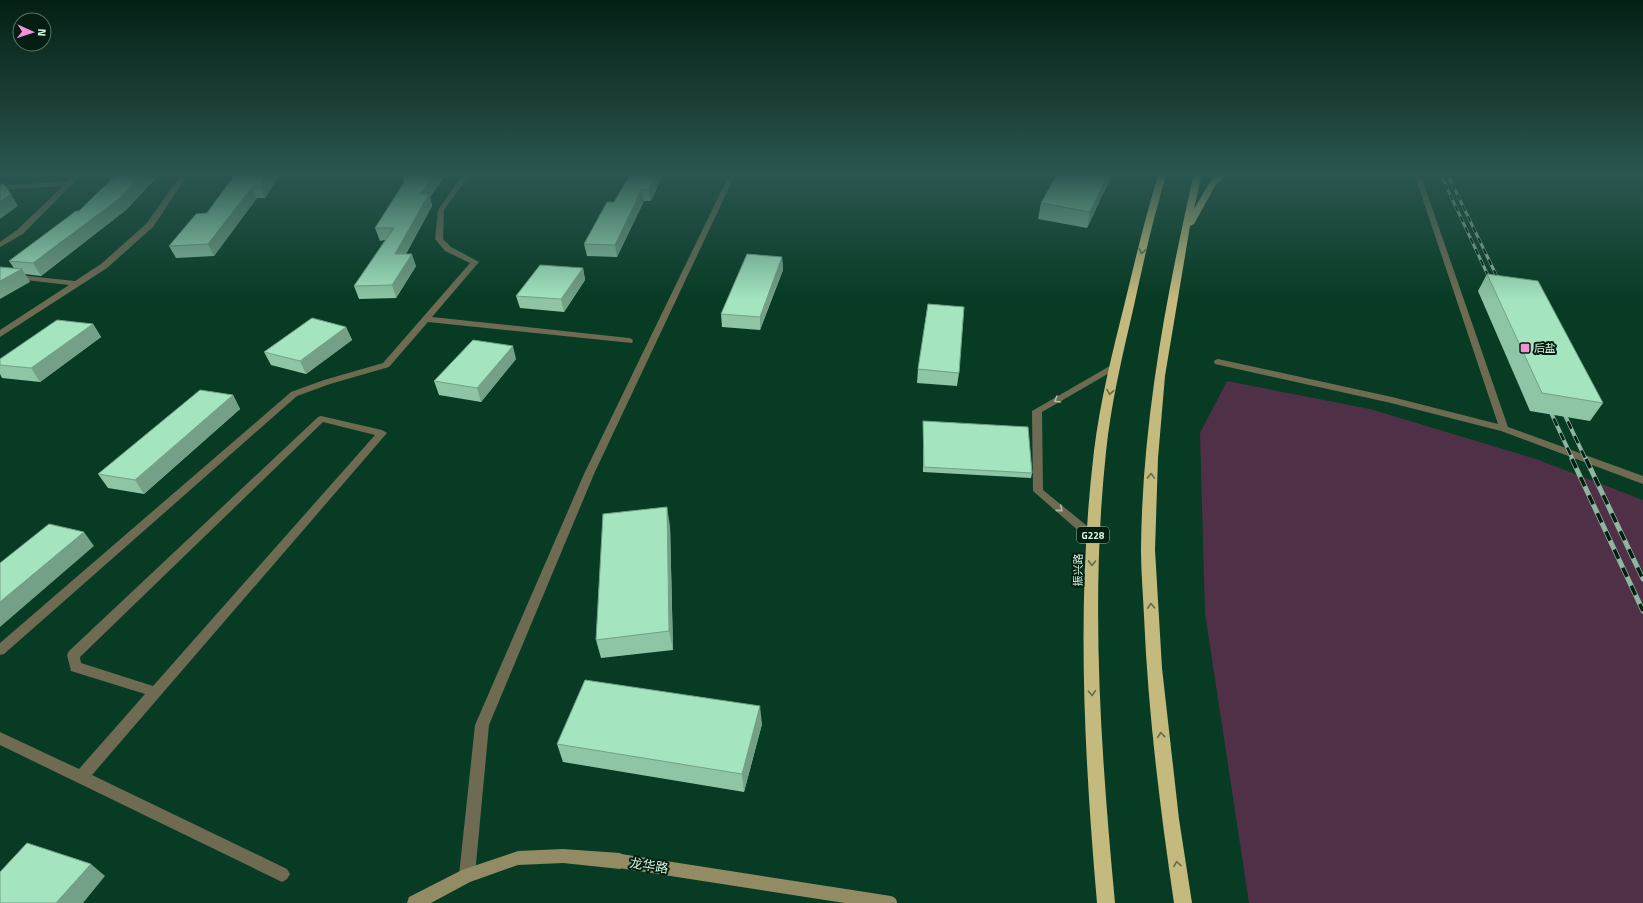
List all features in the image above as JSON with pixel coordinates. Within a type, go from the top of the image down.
[{"type":"highway","name":"振兴路","points":[[1106,903],[1097,801],[1090,654],[1093,537],[1100,450],[1115,366],[1151,215]]},
{"type":"highway","points":[[1183,903],[1170,819],[1154,668],[1148,550],[1152,458],[1160,376],[1189,215]]},
{"type":"highway","points":[[1184,236],[1195,215]]},
{"type":"street","points":[[0,245],[20,232],[38,215]]},
{"type":"street","points":[[0,334],[104,266],[150,225],[157,215]]},
{"type":"street","points":[[0,650],[294,394],[327,382],[386,365],[475,262],[448,248],[439,239],[441,215]]},
{"type":"street","points":[[467,875],[482,724],[589,474],[713,215]]},
{"type":"street","points":[[1431,215],[1504,429]]},
{"type":"street","points":[[0,275],[77,284]]},
{"type":"street","points":[[425,319],[629,341]]},
{"type":"street","points":[[1218,362],[1392,400],[1504,429],[1643,480]]},
{"type":"street","points":[[1093,537],[1038,491],[1038,411],[1115,366]]},
{"type":"street","points":[[81,776],[155,692],[351,468],[382,433],[321,419],[73,655],[75,667],[155,692]]},
{"type":"street","points":[[0,738],[282,874]]},
{"type":"street","name":"龙华路","points":[[415,903],[467,875],[518,858],[563,856],[620,861],[890,903]]},
{"type":"shaded area","points":[[1227,381],[1370,409],[1536,459],[1643,500],[1643,903],[1249,903],[1205,613],[1200,433]]},
{"type":"building","points":[[70,215],[97,215],[33,263],[9,261]]},
{"type":"building","points":[[195,215],[230,215],[208,244],[169,246]]},
{"type":"building","points":[[383,215],[417,215],[395,254],[412,254],[392,285],[354,286],[394,228],[375,228]]},
{"type":"building","points":[[600,215],[629,215],[615,245],[584,244]]},
{"type":"building","points":[[747,254],[782,257],[760,317],[721,314]]},
{"type":"building","points":[[540,265],[583,268],[561,299],[516,296]]},
{"type":"building","points":[[0,267],[22,269],[0,281]]},
{"type":"building","points":[[1487,274],[1538,281],[1603,403],[1542,393]]},
{"type":"building","points":[[928,304],[964,307],[959,373],[918,369]]},
{"type":"building","points":[[312,318],[346,327],[300,361],[264,352]]},
{"type":"building","points":[[57,320],[93,324],[31,368],[0,365],[0,359]]},
{"type":"building","points":[[473,340],[513,346],[477,388],[434,381]]},
{"type":"building","points":[[200,390],[233,395],[135,480],[98,474]]},
{"type":"building","points":[[923,421],[1028,427],[1032,473],[924,467]]},
{"type":"building","points":[[667,507],[669,631],[596,640],[603,514]]},
{"type":"building","points":[[49,524],[84,532],[0,602],[0,563]]},
{"type":"building","points":[[585,680],[760,706],[742,774],[557,744]]},
{"type":"building","points":[[27,843],[91,864],[56,903],[0,903],[0,872]]},
{"type":"railway","points":[[1460,215],[1492,284]]},
{"type":"railway","points":[[1467,215],[1501,285]]},
{"type":"railway","points":[[1547,404],[1573,460]]},
{"type":"railway","points":[[1561,407],[1586,460]]},
{"type":"railway","points":[[1572,459],[1643,611]]},
{"type":"railway","points":[[1586,459],[1643,579]]},
{"type":"place","name":"后盐","points":[[1525,348]]}]
